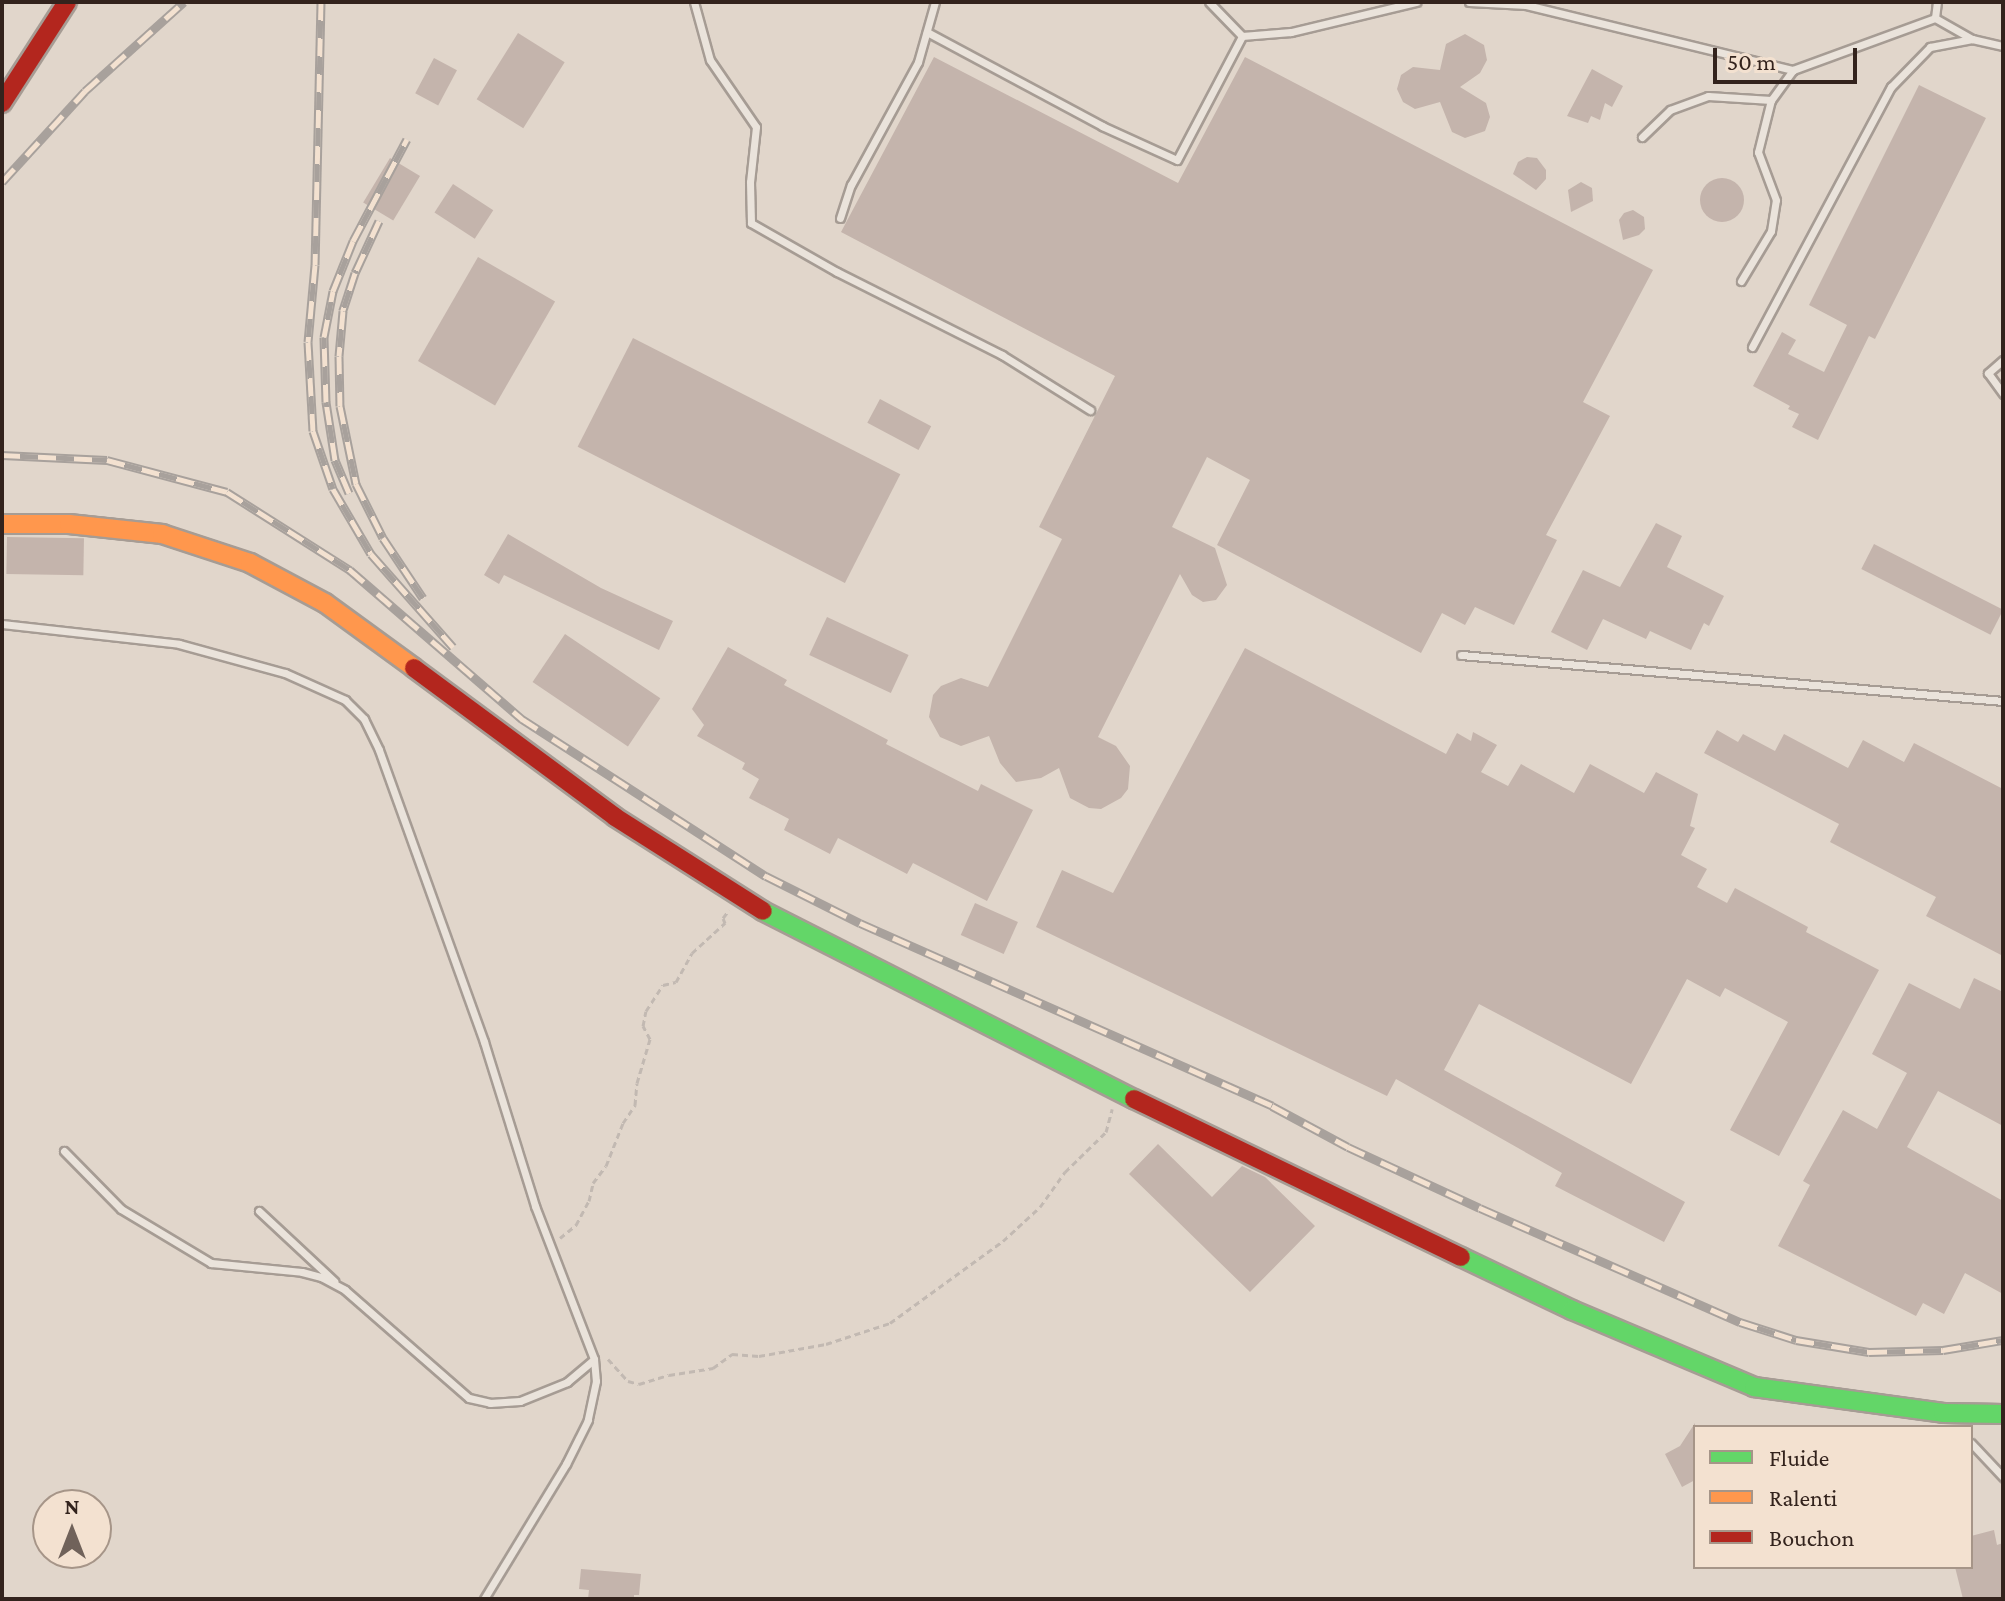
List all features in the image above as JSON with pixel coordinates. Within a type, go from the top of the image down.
[{"type":"street","points":[[2,103],[67,2]]},
{"type":"street","points":[[2,524],[69,524],[162,534],[250,563],[325,603],[615,817],[738,897],[1116,1091],[1572,1310],[1754,1387],[1950,1420],[2003,1414]]},
{"type":"lane","points":[[694,2],[710,60],[756,127],[750,182],[751,223],[837,272],[1002,355],[1090,410]]},
{"type":"lane","points":[[840,218],[851,185],[918,62],[935,2]]},
{"type":"lane","points":[[1209,2],[1242,36]]},
{"type":"lane","points":[[1242,36],[1291,32],[1416,2]]},
{"type":"lane","points":[[1469,2],[1526,5],[1793,70]]},
{"type":"lane","points":[[1935,18],[1937,2]]},
{"type":"lane","points":[[1741,281],[1771,231],[1776,200],[1758,152],[1771,100],[1793,70],[1935,18],[1972,39],[2003,46]]},
{"type":"lane","points":[[927,32],[1102,126],[1177,160],[1242,36]]},
{"type":"lane","points":[[1752,347],[1891,87],[1930,47],[1972,39]]},
{"type":"lane","points":[[1642,137],[1670,110],[1708,96],[1771,100]]},
{"type":"lane","points":[[2003,360],[1988,373],[2003,394]]},
{"type":"lane","points":[[2,624],[132,636],[234,658],[317,685],[345,700],[364,719],[379,750],[484,1042],[535,1206],[594,1359],[596,1381],[588,1420],[566,1464],[484,1599]]},
{"type":"lane","points":[[1461,655],[2003,701]]},
{"type":"lane","points":[[64,1151],[121,1209],[211,1263],[302,1272],[321,1277],[345,1290]]},
{"type":"lane","points":[[259,1211],[469,1398],[479,1401],[520,1401],[567,1382],[594,1359]]},
{"type":"lane","points":[[1973,1445],[2003,1477]]},
{"type":"path","points":[[551,1246],[576,1225],[593,1183],[606,1166],[623,1123],[635,1105],[637,1083],[650,1039],[643,1026],[646,1011],[663,985],[676,982],[692,953],[725,923],[723,918],[738,897]]},
{"type":"path","points":[[607,1358],[628,1381],[639,1384],[669,1375],[713,1368],[732,1354],[759,1356],[826,1344],[890,1323],[1003,1241],[1040,1207],[1065,1172],[1106,1132],[1116,1091]]},
{"type":"building","points":[[518,33],[565,62],[523,128],[477,99]]},
{"type":"building","points":[[1465,34],[1484,45],[1487,60],[1480,73],[1460,87],[1486,103],[1490,117],[1485,131],[1465,138],[1452,132],[1440,102],[1415,109],[1403,102],[1397,89],[1401,75],[1413,67],[1440,70],[1446,44]]},
{"type":"building","points":[[934,57],[1178,183],[1245,57],[1653,270],[1583,402],[1610,416],[1546,535],[1557,540],[1514,625],[1475,607],[1465,625],[1442,613],[1421,653],[1217,545],[1250,480],[1207,457],[1172,527],[1215,548],[1227,585],[1216,600],[1203,602],[1192,595],[1180,574],[1098,737],[1116,746],[1130,766],[1128,789],[1121,798],[1101,809],[1089,808],[1070,798],[1059,768],[1041,778],[1016,782],[1000,763],[989,736],[961,746],[940,737],[929,717],[933,695],[941,686],[961,678],[988,687],[1062,539],[1039,527],[1115,376],[841,232]]},
{"type":"building","points":[[434,58],[457,70],[438,106],[415,93]]},
{"type":"building","points":[[1592,69],[1623,86],[1612,107],[1605,103],[1600,120],[1591,116],[1588,123],[1567,116]]},
{"type":"building","points":[[1919,85],[1986,118],[1875,339],[1869,336],[1818,440],[1792,427],[1799,414],[1788,409],[1790,406],[1753,386],[1782,332],[1796,340],[1788,354],[1824,372],[1847,325],[1809,305]]},
{"type":"building","points":[[1527,157],[1537,158],[1546,170],[1546,179],[1536,190],[1513,174],[1518,162]]},
{"type":"building","points":[[390,158],[420,176],[393,221],[363,203]]},
{"type":"building","points":[[1722,178],[1738,184],[1744,200],[1738,216],[1722,222],[1706,216],[1700,200],[1706,184]]},
{"type":"building","points":[[1581,182],[1592,188],[1593,201],[1571,212],[1568,190]]},
{"type":"building","points":[[453,184],[493,210],[475,239],[434,213]]},
{"type":"building","points":[[1633,210],[1644,217],[1645,229],[1639,235],[1623,240],[1619,220],[1624,213]]},
{"type":"building","points":[[478,257],[555,302],[495,405],[418,361]]},
{"type":"building","points":[[633,338],[900,474],[845,583],[578,447]]},
{"type":"building","points":[[880,399],[931,426],[919,450],[867,423]]},
{"type":"building","points":[[1656,523],[1682,536],[1667,567],[1724,596],[1709,626],[1704,623],[1691,650],[1650,631],[1646,639],[1603,619],[1587,650],[1551,632],[1583,570],[1620,587]]},
{"type":"building","points":[[508,534],[601,588],[673,621],[659,650],[504,575],[499,584],[484,575]]},
{"type":"building","points":[[7,537],[84,538],[83,575],[6,574]]},
{"type":"building","points":[[1874,544],[2003,610],[1990,635],[1861,569]]},
{"type":"building","points":[[827,617],[909,655],[891,693],[809,655]]},
{"type":"building","points":[[565,634],[660,698],[628,746],[533,682]]},
{"type":"building","points":[[728,647],[787,680],[784,685],[888,740],[886,744],[978,791],[981,784],[1033,810],[987,901],[913,863],[907,874],[838,838],[830,854],[784,830],[789,819],[749,798],[759,779],[742,769],[745,763],[697,736],[704,725],[692,709]]},
{"type":"building","points":[[1245,648],[1446,754],[1457,733],[1471,741],[1473,732],[1497,745],[1481,772],[1508,786],[1521,764],[1574,793],[1590,764],[1644,793],[1656,772],[1698,794],[1690,826],[1695,828],[1681,855],[1707,869],[1697,887],[1727,903],[1735,888],[1808,927],[1806,932],[1879,970],[1779,1156],[1730,1130],[1788,1022],[1725,988],[1720,997],[1687,979],[1631,1084],[1479,1004],[1444,1070],[1685,1202],[1664,1242],[1555,1186],[1562,1173],[1396,1079],[1387,1096],[1036,927],[1062,870],[1113,893]]},
{"type":"building","points":[[1717,730],[1738,742],[1743,734],[1775,751],[1784,734],[1848,768],[1863,740],[1904,762],[1914,743],[2003,789],[2003,956],[1926,916],[1936,897],[1830,842],[1839,824],[1704,753]]},
{"type":"building","points":[[975,903],[1018,922],[1004,954],[961,935]]},
{"type":"building","points":[[1974,978],[2003,992],[2003,1126],[1938,1091],[1907,1147],[2003,1201],[2003,1294],[1965,1273],[1944,1314],[1923,1303],[1916,1316],[1778,1246],[1810,1185],[1803,1181],[1843,1110],[1877,1129],[1907,1073],[1872,1054],[1909,983],[1960,1009]]},
{"type":"building","points":[[1158,1144],[1212,1197],[1242,1166],[1265,1177],[1315,1226],[1250,1292],[1129,1174]]},
{"type":"building","points":[[1693,1426],[1693,1481],[1682,1487],[1665,1454],[1680,1446]]},
{"type":"building","points":[[1994,1530],[1997,1545],[2003,1543],[2003,1599],[1963,1599],[1956,1569],[1973,1569],[1973,1535]]},
{"type":"building","points":[[581,1569],[641,1574],[639,1595],[634,1595],[634,1599],[588,1599],[589,1590],[579,1589]]},
{"type":"railway","points":[[2,182],[85,91],[184,2]]},
{"type":"railway","points":[[321,2],[315,265],[308,342],[313,431],[333,489],[371,554],[453,647]]},
{"type":"railway","points":[[349,493],[335,460],[326,402],[324,337],[333,291],[353,241],[407,139]]},
{"type":"railway","points":[[379,221],[355,273],[343,311],[339,356],[340,406],[356,484],[383,538],[423,598]]},
{"type":"railway","points":[[2,455],[107,460],[227,492],[350,570],[522,719],[766,876],[860,923],[1272,1106],[1348,1147],[1480,1208],[1740,1322],[1796,1340],[1869,1352],[1943,1350],[2003,1340]]},
{"type":"traffic: fast","points":[[763,911],[1134,1099]]},
{"type":"traffic: fast","points":[[1461,1257],[1572,1310],[1754,1387],[1943,1413],[2003,1414]]},
{"type":"traffic: slow","points":[[2,524],[69,524],[162,534],[250,563],[325,603],[414,668]]},
{"type":"traffic: jam","points":[[2,103],[67,2]]},
{"type":"traffic: jam","points":[[414,668],[615,817],[763,911]]},
{"type":"traffic: jam","points":[[1134,1099],[1461,1257]]}]
